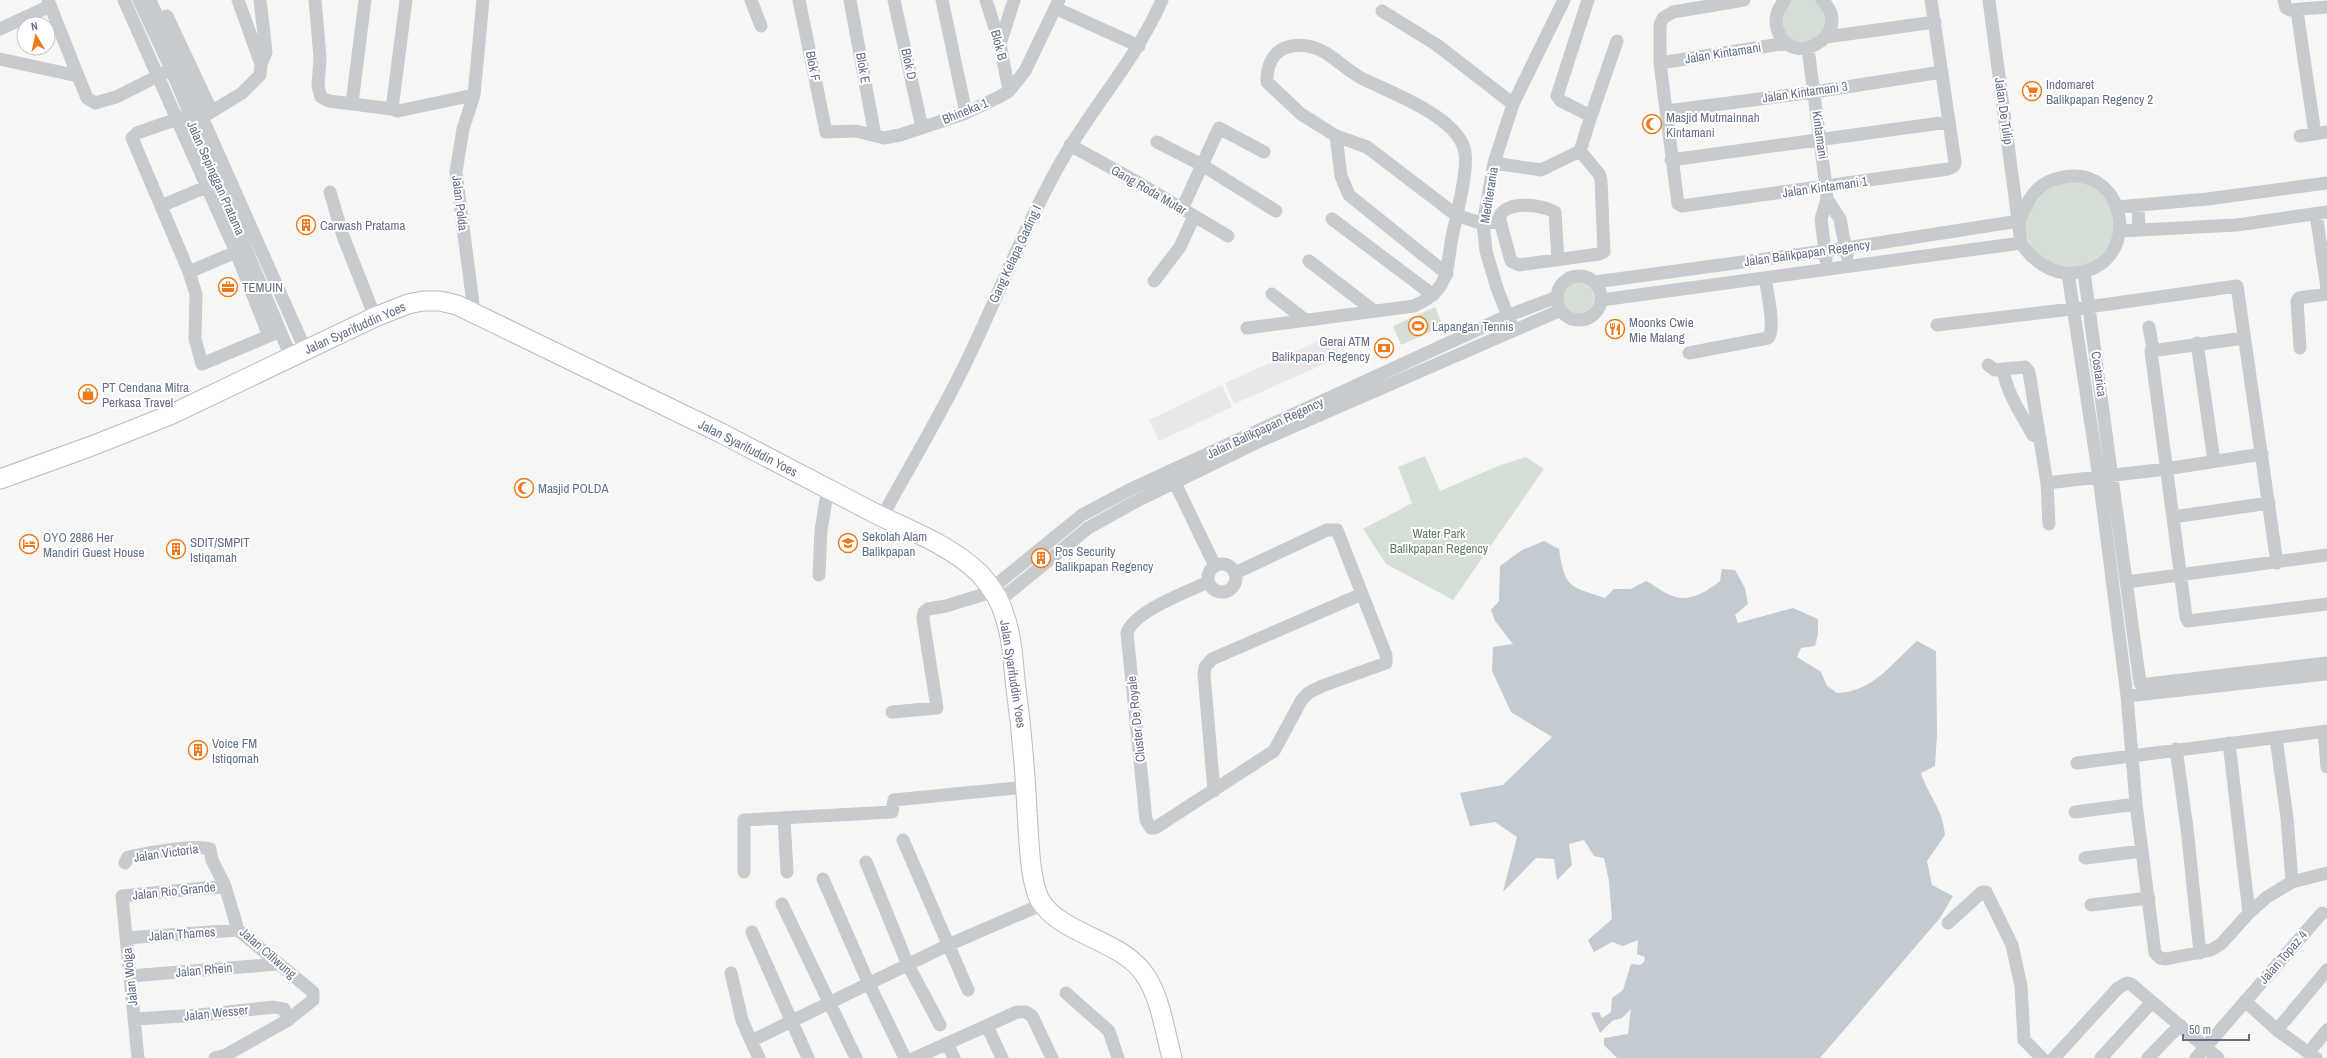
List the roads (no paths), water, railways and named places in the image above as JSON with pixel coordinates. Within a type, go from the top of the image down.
[{"type":"highway","name":"Jalan Syarifuddin Yoes","points":[[0,478],[89,447],[170,415],[375,317],[408,304],[423,301],[440,301],[474,312],[828,488],[882,517],[920,534],[964,561],[980,574],[995,595],[1009,631],[1024,748],[1030,852],[1034,882],[1043,904],[1071,926],[1124,954],[1143,973],[1154,993],[1172,1058]]},
{"type":"street","points":[[124,0],[160,77],[175,118],[236,252],[269,336]]},
{"type":"street","points":[[159,0],[201,113]]},
{"type":"street","points":[[238,0],[261,64],[260,75],[257,79],[242,93],[201,113],[175,118],[137,133],[132,138],[189,272],[196,294],[195,339],[202,364],[281,330]]},
{"type":"street","points":[[260,0],[266,52],[266,56],[261,64]]},
{"type":"street","points":[[315,0],[320,58],[319,93],[324,100],[352,102],[392,109],[408,110],[474,95]]},
{"type":"street","points":[[352,102],[365,0]]},
{"type":"street","points":[[392,109],[406,0]]},
{"type":"street","name":"Jalan Polda","points":[[474,312],[456,172],[463,129],[474,95],[483,0]]},
{"type":"street","points":[[751,0],[760,26]]},
{"type":"street","name":"Blok F","points":[[799,0],[826,132]]},
{"type":"street","name":"Blok E","points":[[850,0],[875,136]]},
{"type":"street","name":"Blok D","points":[[894,0],[922,128]]},
{"type":"street","points":[[942,0],[966,113]]},
{"type":"street","name":"Blok B","points":[[986,0],[1000,44],[1009,91]]},
{"type":"street","points":[[1000,44],[1014,0]]},
{"type":"street","name":"Gang Kelapa Gading I","points":[[882,517],[962,370],[1020,243],[1070,145],[1140,46],[1162,0]]},
{"type":"street","name":"Mediterania","points":[[1515,331],[1507,316],[1486,251],[1484,224],[1494,163],[1513,104],[1564,0]]},
{"type":"street","points":[[1588,0],[1557,96],[1561,101],[1591,116]]},
{"type":"street","points":[[1744,0],[1681,5],[1663,18],[1660,25],[1660,63],[1671,160],[1821,138],[1948,122],[1931,0]]},
{"type":"street","points":[[1786,0],[1777,11],[1776,26],[1778,32],[1787,43],[1801,48],[1808,48],[1821,42],[1830,31],[1831,16],[1829,9],[1822,0]]},
{"type":"street","name":"Jalan De Tulip","points":[[1989,0],[2019,221]]},
{"type":"street","points":[[2284,0],[2286,8],[2297,11],[2327,7]]},
{"type":"street","name":"Jalan Sepinggan Pratama","points":[[144,1],[201,113],[222,175],[298,353]]},
{"type":"street","name":"Jalan Sepinggan Pratama","points":[[144,1],[171,69],[201,113]]},
{"type":"street","points":[[0,29],[49,3],[87,98],[95,103],[116,97],[160,77],[171,69]]},
{"type":"street","points":[[1057,4],[1095,27],[1140,46]]},
{"type":"street","name":"Bhineka 1","points":[[826,132],[856,131],[884,138],[900,135],[966,113],[1009,91],[1025,72],[1057,4]]},
{"type":"street","points":[[1382,11],[1436,45],[1513,104]]},
{"type":"street","points":[[2297,11],[2321,133],[2300,136]]},
{"type":"street","points":[[1826,37],[1935,22]]},
{"type":"street","points":[[1494,163],[1541,170],[1580,151],[1617,41]]},
{"type":"street","name":"Jalan Kintamani","points":[[1660,63],[1787,43]]},
{"type":"street","points":[[1247,328],[1304,318],[1414,306],[1434,295],[1442,285],[1447,274],[1456,215],[1465,166],[1465,149],[1461,139],[1443,123],[1406,98],[1360,77],[1325,53],[1298,46],[1286,46],[1278,51],[1271,62],[1267,82],[1301,114],[1336,136],[1367,147],[1456,215],[1484,224],[1500,221]]},
{"type":"street","name":"Kintamani","points":[[1808,48],[1827,193]]},
{"type":"street","points":[[0,59],[48,71],[78,76]]},
{"type":"street","points":[[48,71],[71,60]]},
{"type":"street","name":"Jalan Kintamani 3","points":[[1666,111],[1814,92],[1942,72]]},
{"type":"street","name":"Jalan Kintamani 1","points":[[1671,160],[1678,204],[1686,207],[1827,193],[1948,169],[1954,166],[1954,157],[1948,122]]},
{"type":"street","points":[[1182,209],[1219,128],[1264,152]]},
{"type":"street","points":[[1336,136],[1340,176],[1349,195],[1447,274]]},
{"type":"street","points":[[1157,142],[1202,165],[1276,211]]},
{"type":"street","name":"Gang Roda Mutar","points":[[1070,145],[1228,236]]},
{"type":"street","points":[[1558,260],[1557,218],[1555,212],[1515,204],[1503,210],[1500,221],[1512,261],[1519,265],[1558,260],[1600,254],[1604,252],[1605,247],[1599,174],[1580,151]]},
{"type":"street","points":[[161,206],[206,187],[222,175]]},
{"type":"street","points":[[2068,176],[2092,181],[2103,187],[2117,207],[2120,231],[2111,254],[2102,263],[2084,272],[2068,274],[2044,266],[2027,251],[2021,243],[2019,221],[2035,191],[2045,183],[2068,176]]},
{"type":"street","points":[[2117,207],[2207,199],[2327,183]]},
{"type":"street","points":[[330,192],[343,236],[375,317]]},
{"type":"street","points":[[1827,193],[1840,219],[1849,267]]},
{"type":"street","points":[[1827,193],[1821,219],[1827,270]]},
{"type":"street","points":[[2138,206],[2139,230]]},
{"type":"street","points":[[2120,231],[2237,225],[2322,213],[2327,288]]},
{"type":"street","points":[[1154,282],[1180,247],[1194,216]]},
{"type":"street","points":[[1332,219],[1434,295]]},
{"type":"street","name":"Jalan Balikpapan Regency","points":[[1559,304],[1560,287],[1568,279],[1585,277],[1595,282],[1846,248],[2019,221]]},
{"type":"street","name":"Jalan Balikpapan Regency","points":[[1601,300],[2021,243]]},
{"type":"street","points":[[189,272],[236,252]]},
{"type":"street","points":[[1309,261],[1374,311]]},
{"type":"street","name":"Costarica","points":[[2084,272],[2140,683],[2175,686]]},
{"type":"street","name":"Jalan Sepinggan Pratama","points":[[264,273],[281,330],[298,353]]},
{"type":"street","name":"Costarica","points":[[2068,274],[2099,478],[2127,696],[2136,804],[2155,953],[2160,958],[2166,959],[2200,953]]},
{"type":"street","points":[[1689,353],[1768,338],[1771,334],[1771,323],[1765,278]]},
{"type":"street","points":[[1559,304],[1571,318],[1584,319],[1595,312],[1601,300],[1600,293],[1595,282]]},
{"type":"street","points":[[1937,325],[2088,307],[2237,286],[2277,563]]},
{"type":"street","points":[[1272,294],[1304,318]]},
{"type":"street","points":[[2300,348],[2297,301],[2299,298],[2327,294]]},
{"type":"street","name":"Jalan Balikpapan Regency","points":[[995,595],[1082,515],[1133,488],[1191,469],[1507,316],[1559,304]]},
{"type":"street","name":"Jalan Balikpapan Regency","points":[[1259,437],[1515,331],[1559,304]]},
{"type":"street","points":[[2149,327],[2153,350],[2152,355],[2166,469],[2186,617],[2188,621],[2327,604]]},
{"type":"street","points":[[2153,350],[2244,338]]},
{"type":"street","points":[[2197,343],[2214,461]]},
{"type":"street","points":[[1988,365],[1995,370],[2025,367],[2029,372],[2047,483],[2049,524]]},
{"type":"street","points":[[2003,369],[2007,385],[2023,418],[2033,435],[2040,438]]},
{"type":"street","points":[[2047,483],[2166,469],[2262,454]]},
{"type":"street","name":"Jalan Balikpapan Regency","points":[[995,595],[1088,528],[1139,500],[1175,484],[1191,469]]},
{"type":"street","points":[[1175,484],[1215,566]]},
{"type":"street","points":[[819,576],[821,530],[828,488]]},
{"type":"street","points":[[1133,488],[1139,500]]},
{"type":"street","points":[[2173,517],[2269,503]]},
{"type":"street","name":"Cluster De Royale","points":[[1208,582],[1147,612],[1130,626],[1127,633],[1147,825],[1154,828],[1214,791],[1274,751],[1301,701],[1308,693],[1322,686],[1386,663],[1386,655],[1362,594],[1341,534],[1338,530],[1332,529],[1235,573]]},
{"type":"street","points":[[2127,582],[2277,563],[2327,555]]},
{"type":"street","points":[[1226,565],[1235,573],[1235,581],[1232,588],[1226,592],[1218,592],[1212,588],[1208,582],[1209,573],[1215,566],[1226,565]]},
{"type":"street","points":[[1214,791],[1204,674],[1208,663],[1212,659],[1362,594]]},
{"type":"street","points":[[892,712],[935,710],[937,708],[923,619],[924,612],[928,609],[995,595]]},
{"type":"street","points":[[2122,664],[2137,662]]},
{"type":"street","points":[[2127,696],[2175,686],[2327,663]]},
{"type":"street","points":[[2175,686],[2327,674]]},
{"type":"street","points":[[2077,762],[2325,731],[2327,767]]},
{"type":"street","points":[[2276,738],[2287,818],[2292,882]]},
{"type":"street","points":[[2229,744],[2249,913]]},
{"type":"street","points":[[2176,749],[2187,828],[2200,953],[2221,944],[2249,913],[2267,897],[2292,882],[2327,873]]},
{"type":"street","points":[[744,872],[744,820],[892,812],[894,800],[1026,787]]},
{"type":"street","points":[[2075,812],[2136,804]]},
{"type":"street","points":[[784,818],[787,872]]},
{"type":"street","points":[[904,840],[968,990]]},
{"type":"street","name":"Jalan Victoria","points":[[125,863],[128,858],[140,855],[199,848],[210,849]]},
{"type":"street","name":"Jalan Ciliwung","points":[[210,849],[212,860],[225,886],[238,930],[313,992],[313,1000],[288,1020]]},
{"type":"street","points":[[2084,858],[2142,851]]},
{"type":"street","points":[[866,862],[908,965],[940,1025]]},
{"type":"street","points":[[823,879],[869,984],[905,1058]]},
{"type":"street","name":"Jalan Rio Grande","points":[[122,896],[225,886]]},
{"type":"street","points":[[1948,923],[1982,892],[1986,892],[2012,945],[2021,986],[2024,1040],[2040,1057]]},
{"type":"street","name":"Jalan Wolga","points":[[122,896],[138,1058]]},
{"type":"street","points":[[2091,905],[2148,898]]},
{"type":"street","points":[[782,904],[856,1058]]},
{"type":"street","points":[[751,1041],[792,1023],[948,945],[1043,904]]},
{"type":"street","name":"Jalan Topaz 4","points":[[2196,1058],[2322,913]]},
{"type":"street","name":"Jalan Thames","points":[[126,938],[238,930]]},
{"type":"street","points":[[752,932],[808,1058]]},
{"type":"street","name":"Jalan Rhein","points":[[130,976],[278,964]]},
{"type":"street","points":[[2277,1030],[2327,970]]},
{"type":"street","points":[[731,973],[742,1020],[759,1058]]},
{"type":"street","points":[[2054,1058],[2118,988],[2126,983],[2131,984],[2218,1058]]},
{"type":"street","points":[[1066,993],[1109,1031],[1118,1058]]},
{"type":"street","points":[[2101,1058],[2152,1002]]},
{"type":"street","points":[[2244,1002],[2277,1030],[2312,1055],[2327,1030]]},
{"type":"street","name":"Jalan Wesser","points":[[135,1019],[199,1015],[280,1007],[285,1012],[288,1020]]},
{"type":"street","points":[[915,1058],[1017,1012],[1026,1012],[1032,1016],[1052,1058]]},
{"type":"street","points":[[215,1058],[226,1055],[288,1020]]},
{"type":"street","points":[[2148,1058],[2180,1025]]},
{"type":"street","points":[[987,1026],[1002,1058]]},
{"type":"street","points":[[947,1044],[954,1058]]},
{"type":"place","name":"Indomaret Balikpapan Regency 2","points":[[2032,91]]},
{"type":"place","name":"Masjid Mutmainnah Kintamani","points":[[1652,124]]},
{"type":"place","name":"Carwash Pratama","points":[[306,225]]},
{"type":"place","name":"TEMUIN","points":[[228,287]]},
{"type":"place","name":"Lapangan Tennis","points":[[1418,326]]},
{"type":"place","name":"Moonks Cwie Mie Malang","points":[[1615,329]]},
{"type":"place","name":"Gerai ATM Balikpapan Regency","points":[[1384,348]]},
{"type":"place","name":"PT Cendana Mitra Perkasa Travel","points":[[88,394]]},
{"type":"place","name":"Masjid POLDA","points":[[524,488]]},
{"type":"place","name":"Sekolah Alam Balikpapan","points":[[848,543]]},
{"type":"place","name":"OYO 2886 Her Mandiri Guest House","points":[[29,544]]},
{"type":"place","name":"SDIT/SMPIT Istiqamah","points":[[176,549]]},
{"type":"place","name":"Pos Security Balikpapan Regency","points":[[1041,558]]},
{"type":"place","name":"Voice FM Istiqomah","points":[[198,750]]},
{"type":"park label","name":"Water Park Balikpapan Regency","points":[[1439,540]]}]
